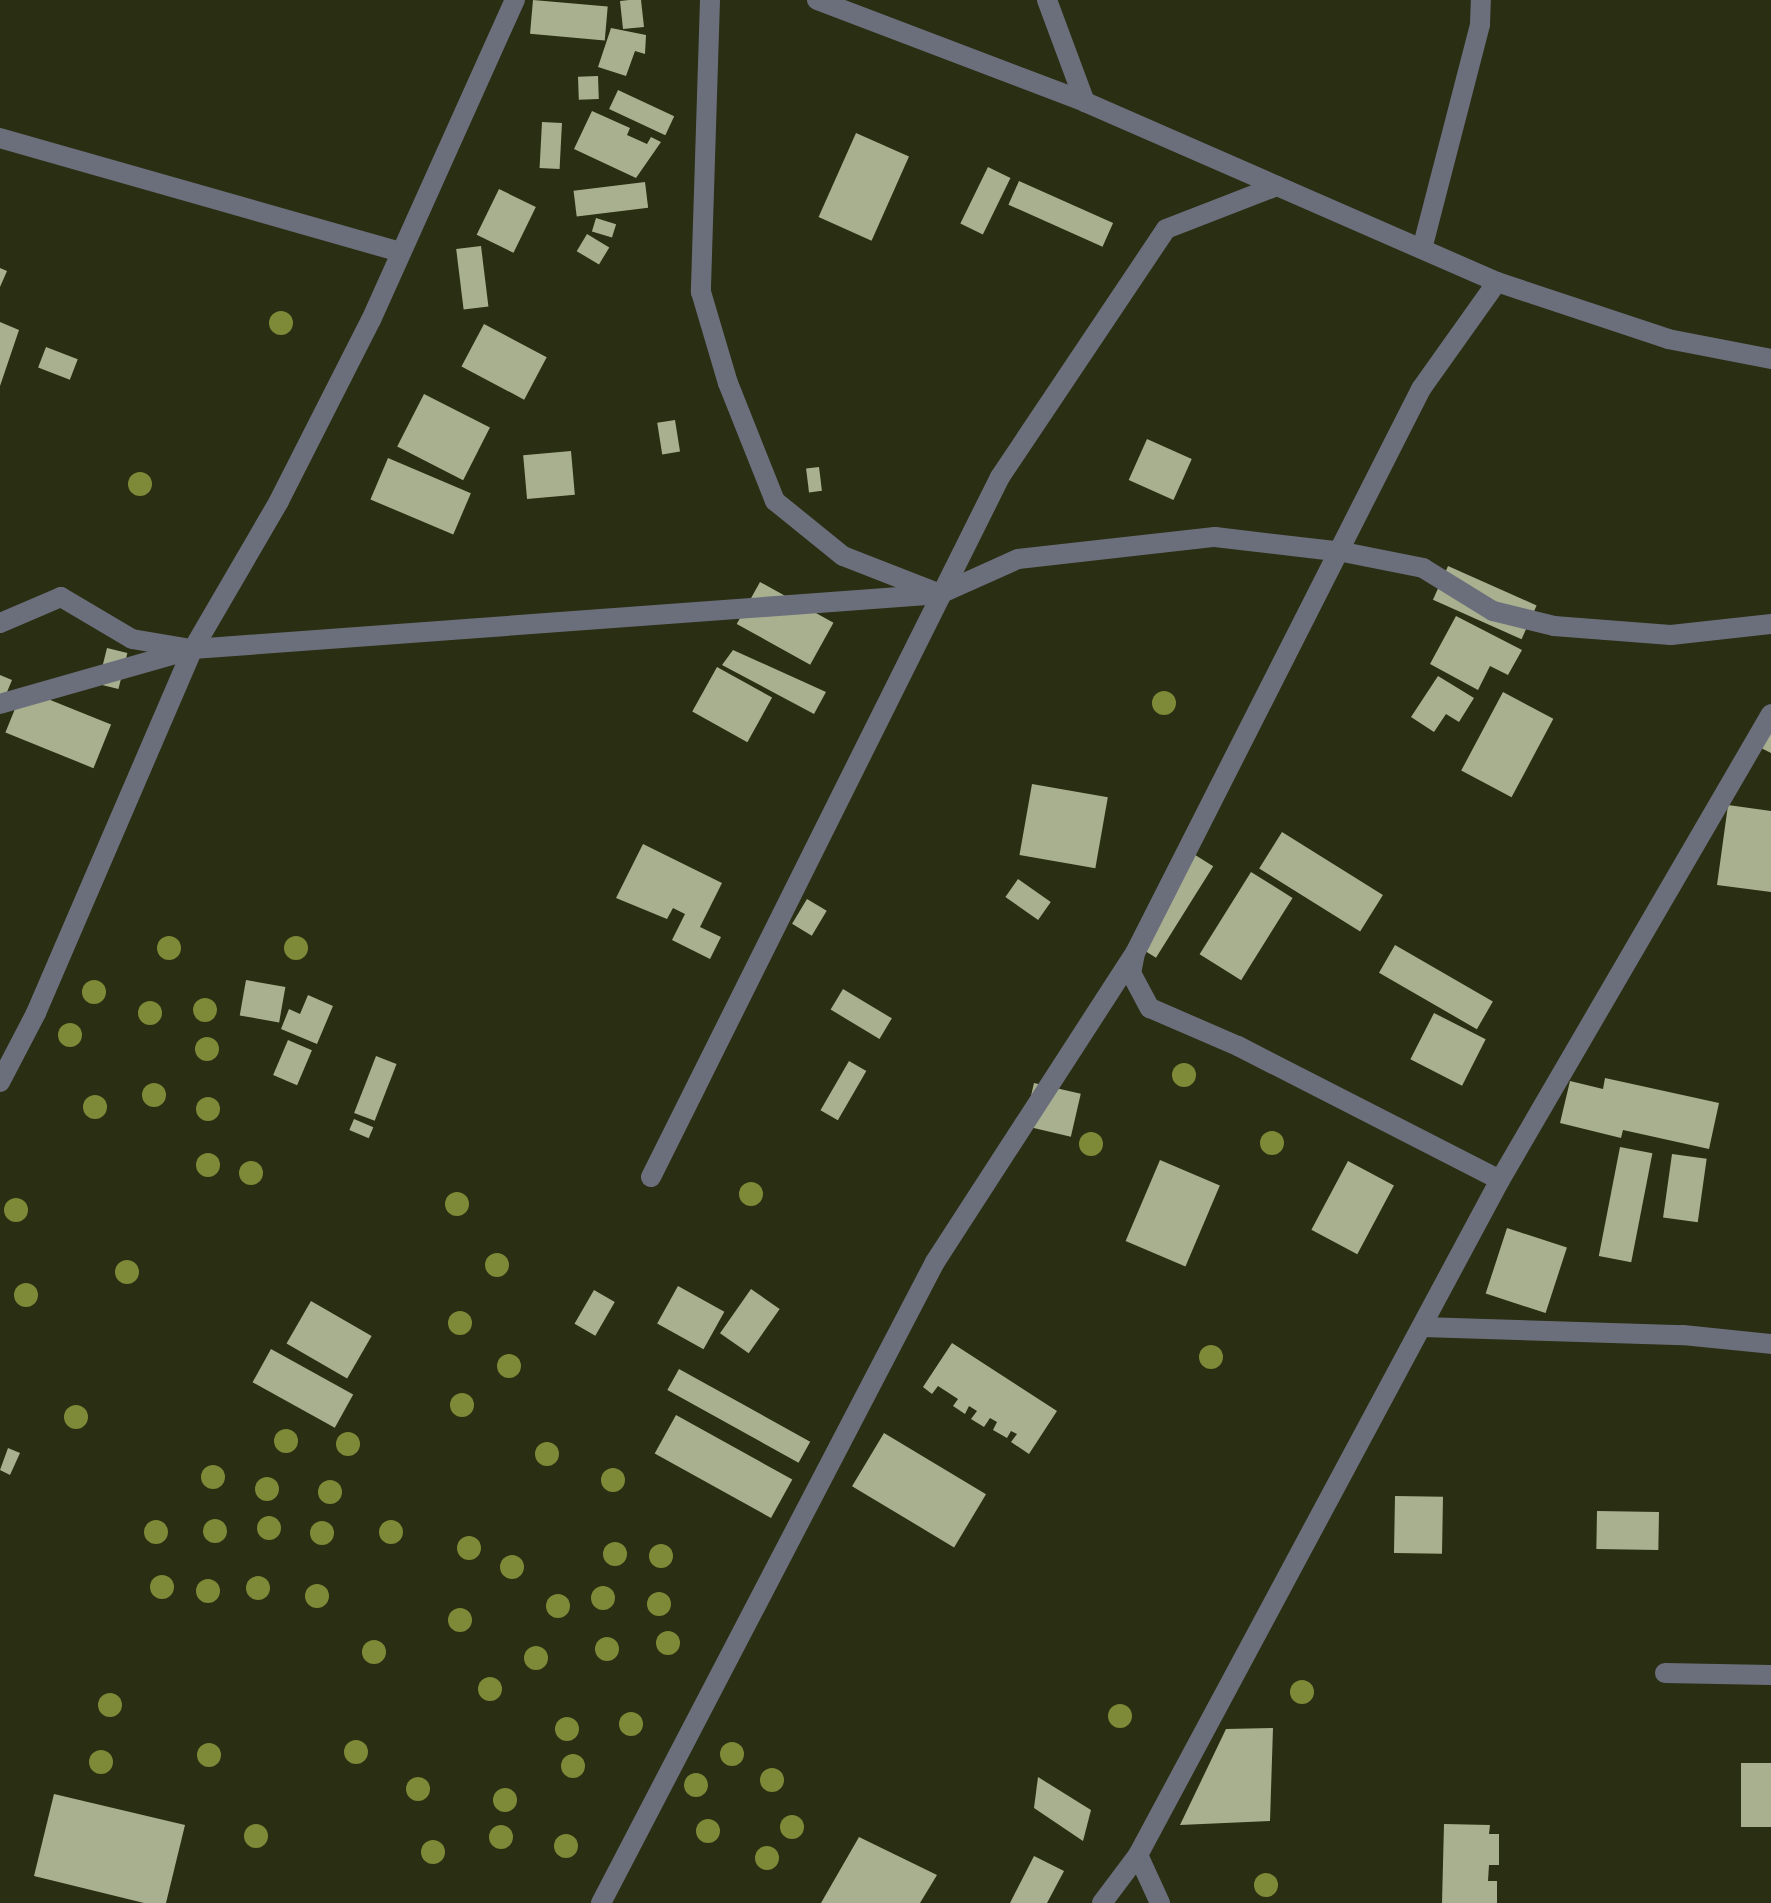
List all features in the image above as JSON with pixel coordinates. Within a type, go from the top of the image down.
[{"type":"street","points":[[0,1082],[36,1013],[193,649],[279,501],[371,320],[515,0]]},
{"type":"street","points":[[710,0],[701,292],[728,383],[775,501],[843,556],[940,594]]},
{"type":"street","points":[[817,0],[1085,102],[1497,282],[1668,339],[1771,359]]},
{"type":"street","points":[[1047,0],[1085,102]]},
{"type":"street","points":[[1422,249],[1480,24],[1481,0]]},
{"type":"street","points":[[0,138],[399,252]]},
{"type":"street","points":[[651,1177],[1000,477],[1166,229],[1277,186]]},
{"type":"street","points":[[601,1903],[935,1262],[1135,953],[1343,552],[1421,389],[1497,282]]},
{"type":"street","points":[[0,704],[193,649],[940,594],[1018,559],[1215,537],[1343,552],[1423,568],[1493,611],[1554,626],[1671,635],[1771,624]]},
{"type":"street","points":[[0,623],[61,597],[132,639],[193,649]]},
{"type":"street","points":[[1102,1903],[1138,1855],[1500,1180],[1771,714]]},
{"type":"street","points":[[1135,953],[1131,973],[1150,1008],[1238,1046],[1500,1180]]},
{"type":"street","points":[[1422,1327],[1771,1344]]},
{"type":"street","points":[[1665,1673],[1771,1675]]},
{"type":"street","points":[[1138,1855],[1160,1903]]},
{"type":"building","points":[[533,0],[608,7],[605,40],[530,34]]},
{"type":"building","points":[[641,0],[644,27],[623,29],[620,1]]},
{"type":"building","points":[[611,28],[646,35],[645,54],[635,51],[626,76],[598,67]]},
{"type":"building","points":[[598,76],[599,99],[579,100],[578,77]]},
{"type":"building","points":[[618,90],[674,116],[665,135],[609,109]]},
{"type":"building","points":[[592,111],[630,128],[627,135],[647,144],[651,137],[661,142],[636,178],[574,149]]},
{"type":"building","points":[[542,122],[562,123],[560,169],[540,168]]},
{"type":"building","points":[[856,133],[909,157],[872,241],[819,217]]},
{"type":"building","points":[[988,167],[1010,178],[983,235],[960,224]]},
{"type":"building","points":[[1019,181],[1113,223],[1103,247],[1008,205]]},
{"type":"building","points":[[645,182],[648,208],[577,217],[574,191]]},
{"type":"building","points":[[499,189],[536,207],[513,253],[477,235]]},
{"type":"building","points":[[596,218],[616,224],[612,238],[592,231]]},
{"type":"building","points":[[587,234],[609,247],[599,265],[577,251]]},
{"type":"building","points":[[481,246],[488,307],[464,310],[456,249]]},
{"type":"building","points":[[0,268],[7,271],[0,287]]},
{"type":"building","points":[[0,322],[19,330],[0,386]]},
{"type":"building","points":[[484,324],[547,357],[524,400],[461,366]]},
{"type":"building","points":[[46,347],[78,359],[70,380],[38,368]]},
{"type":"building","points":[[424,394],[490,428],[463,480],[397,447]]},
{"type":"building","points":[[675,420],[680,452],[662,454],[657,423]]},
{"type":"building","points":[[1147,439],[1192,459],[1173,500],[1129,480]]},
{"type":"building","points":[[571,451],[575,495],[527,499],[523,455]]},
{"type":"building","points":[[388,458],[471,493],[453,535],[370,499]]},
{"type":"building","points":[[819,467],[822,491],[809,492],[806,469]]},
{"type":"building","points":[[1448,566],[1537,605],[1522,639],[1433,600]]},
{"type":"building","points":[[760,582],[833,623],[810,665],[737,624]]},
{"type":"building","points":[[1456,616],[1522,650],[1508,675],[1490,666],[1478,690],[1430,664]]},
{"type":"building","points":[[107,648],[127,653],[118,689],[98,684]]},
{"type":"building","points":[[733,650],[826,692],[814,714],[722,665]]},
{"type":"building","points":[[717,667],[772,698],[747,742],[692,712]]},
{"type":"building","points":[[0,675],[12,680],[0,709]]},
{"type":"building","points":[[1438,676],[1474,698],[1459,722],[1446,714],[1434,732],[1411,717]]},
{"type":"building","points":[[23,689],[111,725],[93,768],[5,733]]},
{"type":"building","points":[[1503,692],[1553,719],[1512,797],[1461,771]]},
{"type":"building","points":[[1771,732],[1771,753],[1761,748]]},
{"type":"building","points":[[1032,784],[1108,797],[1095,868],[1019,855]]},
{"type":"building","points":[[1728,805],[1771,811],[1771,892],[1717,885]]},
{"type":"building","points":[[1282,832],[1383,895],[1360,932],[1259,868]]},
{"type":"building","points":[[643,844],[722,883],[700,927],[721,937],[710,959],[672,940],[685,914],[673,908],[667,919],[616,898]]},
{"type":"building","points":[[1192,853],[1213,866],[1156,958],[1135,945]]},
{"type":"building","points":[[1251,872],[1293,898],[1241,980],[1200,954]]},
{"type":"building","points":[[1018,879],[1051,902],[1038,920],[1005,897]]},
{"type":"building","points":[[807,899],[827,911],[812,936],[792,924]]},
{"type":"building","points":[[1395,945],[1493,1002],[1477,1029],[1379,973]]},
{"type":"building","points":[[246,980],[285,987],[279,1022],[240,1015]]},
{"type":"building","points":[[843,989],[892,1018],[879,1039],[831,1010]]},
{"type":"building","points":[[308,995],[333,1006],[317,1044],[281,1029],[289,1009],[300,1014]]},
{"type":"building","points":[[1434,1013],[1486,1039],[1462,1086],[1410,1059]]},
{"type":"building","points":[[288,1040],[312,1050],[297,1085],[273,1075]]},
{"type":"building","points":[[376,1056],[397,1064],[375,1121],[354,1113]]},
{"type":"building","points":[[849,1061],[866,1071],[838,1120],[820,1110]]},
{"type":"building","points":[[1605,1078],[1719,1103],[1709,1149],[1623,1130],[1621,1138],[1560,1123],[1570,1081],[1603,1089]]},
{"type":"building","points":[[1034,1083],[1081,1094],[1071,1137],[1024,1126]]},
{"type":"building","points":[[354,1119],[373,1127],[369,1138],[349,1130]]},
{"type":"building","points":[[1620,1147],[1652,1153],[1631,1262],[1599,1256]]},
{"type":"building","points":[[1672,1154],[1707,1159],[1698,1222],[1663,1217]]},
{"type":"building","points":[[1160,1160],[1220,1185],[1185,1266],[1126,1241]]},
{"type":"building","points":[[1348,1161],[1394,1185],[1357,1254],[1311,1230]]},
{"type":"building","points":[[1507,1228],[1567,1247],[1546,1313],[1486,1294]]},
{"type":"building","points":[[678,1286],[724,1312],[704,1349],[657,1324]]},
{"type":"building","points":[[751,1289],[780,1309],[749,1353],[720,1333]]},
{"type":"building","points":[[594,1290],[615,1302],[595,1336],[574,1324]]},
{"type":"building","points":[[311,1301],[372,1336],[347,1378],[286,1343]]},
{"type":"building","points":[[952,1343],[1057,1411],[1029,1454],[1011,1442],[1017,1434],[1011,1431],[1007,1438],[993,1430],[997,1422],[990,1418],[984,1427],[971,1419],[977,1411],[969,1406],[965,1414],[953,1406],[958,1399],[938,1386],[932,1394],[923,1387]]},
{"type":"building","points":[[271,1349],[353,1395],[335,1428],[253,1382]]},
{"type":"building","points":[[679,1369],[810,1442],[799,1463],[667,1390]]},
{"type":"building","points":[[676,1415],[792,1479],[771,1518],[655,1453]]},
{"type":"building","points":[[884,1433],[986,1494],[954,1547],[852,1486]]},
{"type":"building","points":[[8,1448],[20,1453],[10,1475],[0,1470]]},
{"type":"building","points":[[1395,1496],[1443,1497],[1442,1554],[1394,1553]]},
{"type":"building","points":[[1597,1511],[1659,1512],[1658,1550],[1596,1549]]},
{"type":"building","points":[[1273,1728],[1270,1821],[1180,1825],[1226,1729]]},
{"type":"building","points":[[1741,1763],[1771,1763],[1771,1827],[1741,1827]]},
{"type":"building","points":[[1038,1777],[1091,1810],[1083,1841],[1034,1808]]},
{"type":"building","points":[[54,1794],[185,1825],[166,1903],[144,1903],[34,1876]]},
{"type":"building","points":[[1444,1824],[1490,1825],[1489,1834],[1499,1834],[1499,1865],[1489,1865],[1488,1881],[1497,1881],[1497,1903],[1442,1903]]},
{"type":"building","points":[[859,1837],[937,1875],[920,1903],[821,1903]]},
{"type":"building","points":[[1034,1856],[1064,1871],[1047,1903],[1010,1903]]}]
